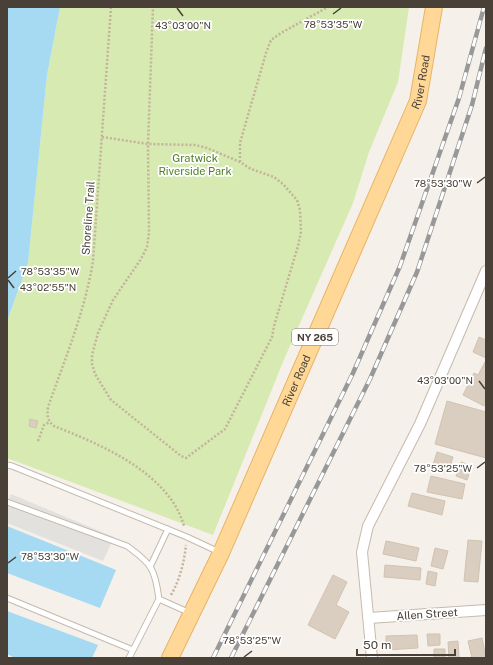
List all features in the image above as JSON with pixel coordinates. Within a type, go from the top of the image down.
[{"type":"main road","name":"River Road","points":[[170,658],[222,553],[418,102],[434,7]]},
{"type":"street","points":[[372,658],[362,552],[368,526],[420,424],[486,271]]},
{"type":"street","name":"Allen Street","points":[[369,618],[486,610]]},
{"type":"lane","points":[[10,466],[168,529],[222,553]]},
{"type":"lane","points":[[7,502],[127,546],[143,558],[150,566],[156,578],[158,599],[129,658]]},
{"type":"lane","points":[[150,566],[168,529]]},
{"type":"lane","points":[[7,598],[133,650]]},
{"type":"lane","points":[[158,599],[191,613]]},
{"type":"path","name":"Shoreline Trail","points":[[50,422],[46,416],[48,407],[89,284],[93,261],[111,7]]},
{"type":"path","points":[[102,138],[148,144],[195,145],[207,148],[274,178],[283,184],[297,200],[300,210],[301,220],[298,246],[272,337],[225,429],[186,458],[181,456],[111,400],[95,374],[92,364],[92,355],[98,333],[113,300],[141,259],[147,247],[149,233],[148,144],[153,7]]},
{"type":"path","points":[[240,162],[240,143],[271,40],[328,7]]},
{"type":"path","points":[[38,441],[44,425],[50,422],[54,426],[100,446],[144,472],[160,486],[174,504],[182,519],[187,537],[184,562],[180,577],[174,589]]},
{"type":"green space","name":"Gratwick Riverside Park","points":[[60,7],[409,7],[398,82],[369,152],[353,203],[285,357],[213,535],[7,458],[7,321],[28,263],[47,75]]},
{"type":"shaded area","points":[[11,494],[114,537],[103,561],[7,523],[7,503]]},
{"type":"water","points":[[7,7],[60,7],[47,75],[28,263],[7,321]]},
{"type":"water","points":[[7,526],[116,570],[100,608],[7,573]]},
{"type":"water","points":[[7,611],[98,645],[92,658],[15,658],[7,654]]},
{"type":"building","points":[[479,337],[486,340],[486,358],[473,352]]},
{"type":"building","points":[[485,362],[486,403],[484,406],[463,395],[474,373],[478,375]]},
{"type":"building","points":[[447,401],[486,412],[486,458],[435,444]]},
{"type":"building","points":[[30,419],[38,421],[36,428],[29,426]]},
{"type":"building","points":[[437,452],[453,457],[448,473],[432,468]]},
{"type":"building","points":[[461,462],[472,466],[467,480],[456,476]]},
{"type":"building","points":[[431,476],[465,484],[462,499],[427,492]]},
{"type":"building","points":[[412,493],[445,501],[442,515],[408,506]]},
{"type":"building","points":[[468,540],[482,541],[478,582],[464,581]]},
{"type":"building","points":[[386,541],[419,548],[416,561],[383,554]]},
{"type":"building","points":[[435,548],[448,551],[443,569],[431,566]]},
{"type":"building","points":[[385,565],[421,568],[420,580],[384,577]]},
{"type":"building","points":[[428,571],[437,573],[435,586],[426,584]]},
{"type":"building","points":[[333,575],[347,582],[336,605],[349,612],[335,639],[308,625]]},
{"type":"building","points":[[427,634],[440,634],[440,645],[428,646]]},
{"type":"building","points":[[417,635],[418,648],[386,650],[386,636]]},
{"type":"building","points":[[482,638],[486,658],[472,658],[468,641]]},
{"type":"building","points":[[458,641],[459,658],[449,658],[448,642]]},
{"type":"building","points":[[434,649],[445,649],[445,658],[434,658]]},
{"type":"railway","points":[[213,658],[353,373],[400,266],[459,98],[484,7]]},
{"type":"railway","points":[[231,658],[370,379],[417,272],[472,105],[486,48]]}]
